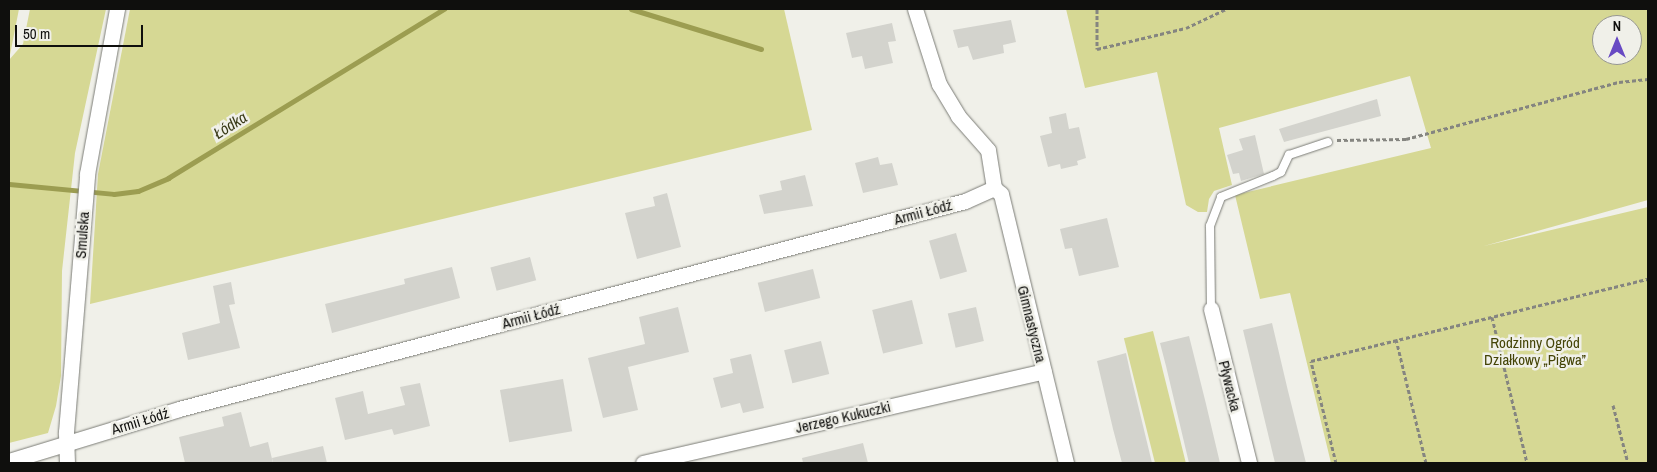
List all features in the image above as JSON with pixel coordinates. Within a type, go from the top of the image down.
[{"type":"street","name":"Smulska","points":[[67,463],[87,174],[117,9]]},
{"type":"street","name":"Gimnastyczna","points":[[915,9],[939,84],[958,116],[988,150],[994,188],[1000,194],[1066,463]]},
{"type":"street","name":"Armii Łódź","points":[[9,461],[179,409],[965,201],[994,188]]},
{"type":"street","name":"Pływacka","points":[[1211,309],[1249,463]]},
{"type":"street","name":"Jerzego Kukuczki","points":[[643,463],[1044,371]]},
{"type":"lane","points":[[1211,309],[1210,226],[1221,197],[1281,172],[1289,154],[1328,142]]},
{"type":"path","points":[[1097,9],[1097,49],[1186,28],[1226,9]]},
{"type":"path","points":[[1328,142],[1346,138],[1406,139],[1619,82],[1648,79]]},
{"type":"path","points":[[1336,463],[1311,361],[1648,279]]},
{"type":"path","points":[[1492,317],[1527,463]]},
{"type":"path","points":[[1396,339],[1426,463]]},
{"type":"path","points":[[1613,405],[1628,463]]},
{"type":"green space","points":[[9,9],[19,9],[9,60]]},
{"type":"green space","points":[[30,9],[106,9],[75,153],[62,271],[61,376],[56,406],[48,433],[9,443],[9,60],[23,44]]},
{"type":"green space","points":[[130,9],[784,9],[812,130],[90,304],[98,174]]},
{"type":"green space","name":"Rodzinny Ogród Działkowy „Pigwa”","points":[[1066,9],[1648,9],[1648,200],[1484,246],[1648,207],[1648,463],[1331,463],[1290,293],[1260,299],[1235,195],[1431,148],[1410,76],[1219,128],[1232,185],[1214,191],[1209,199],[1207,212],[1198,212],[1186,205],[1157,72],[1085,88]]},
{"type":"green space","points":[[1153,331],[1186,463],[1155,463],[1124,338]]},
{"type":"building","points":[[1011,20],[1016,42],[1003,45],[1004,53],[973,60],[968,46],[958,48],[953,30]]},
{"type":"building","points":[[892,23],[896,41],[888,42],[893,63],[865,69],[862,56],[852,58],[846,33]]},
{"type":"building","points":[[1377,99],[1381,116],[1284,142],[1279,129]]},
{"type":"building","points":[[1066,113],[1069,129],[1079,127],[1086,158],[1077,161],[1078,165],[1061,169],[1060,164],[1048,167],[1040,136],[1052,133],[1049,117]]},
{"type":"building","points":[[1255,135],[1264,174],[1241,181],[1239,173],[1233,174],[1227,155],[1243,150],[1239,139]]},
{"type":"building","points":[[878,157],[880,165],[892,163],[898,185],[863,193],[855,163]]},
{"type":"building","points":[[805,175],[813,206],[764,214],[759,195],[782,190],[780,181]]},
{"type":"building","points":[[667,193],[681,247],[637,259],[625,213],[655,206],[653,197]]},
{"type":"building","points":[[1107,218],[1119,267],[1079,276],[1072,248],[1065,249],[1060,229]]},
{"type":"building","points":[[956,233],[967,271],[940,279],[929,241]]},
{"type":"building","points":[[530,257],[536,280],[497,291],[490,268]]},
{"type":"building","points":[[452,267],[460,298],[332,333],[325,304],[405,284],[404,279]]},
{"type":"building","points":[[813,269],[820,298],[765,312],[758,283]]},
{"type":"building","points":[[231,282],[235,304],[229,305],[240,348],[188,360],[182,333],[220,323],[213,286]]},
{"type":"building","points":[[912,300],[923,344],[883,354],[872,310]]},
{"type":"building","points":[[678,307],[689,352],[628,367],[638,410],[603,418],[588,358],[645,344],[639,317]]},
{"type":"building","points":[[976,307],[984,341],[956,348],[948,314]]},
{"type":"building","points":[[1272,323],[1306,463],[1275,463],[1243,330]]},
{"type":"building","points":[[1189,336],[1220,463],[1189,463],[1160,343]]},
{"type":"building","points":[[821,341],[829,374],[792,383],[784,350]]},
{"type":"building","points":[[1126,353],[1152,463],[1122,463],[1113,429],[1097,361]]},
{"type":"building","points":[[751,354],[764,408],[743,413],[740,403],[721,408],[713,378],[733,373],[730,359]]},
{"type":"building","points":[[563,379],[572,431],[509,442],[500,390]]},
{"type":"building","points":[[420,383],[430,426],[394,435],[392,429],[345,440],[335,398],[363,391],[368,414],[405,405],[400,387]]},
{"type":"building","points":[[241,412],[250,447],[268,442],[273,463],[185,463],[179,437],[224,426],[222,417]]},
{"type":"building","points":[[863,443],[868,463],[803,463],[802,458]]},
{"type":"building","points":[[323,446],[327,463],[273,463],[272,458]]},
{"type":"waterway","name":"Łódka","points":[[9,184],[114,194],[138,191],[168,178],[444,9]]},
{"type":"waterway","points":[[631,9],[761,49]]}]
